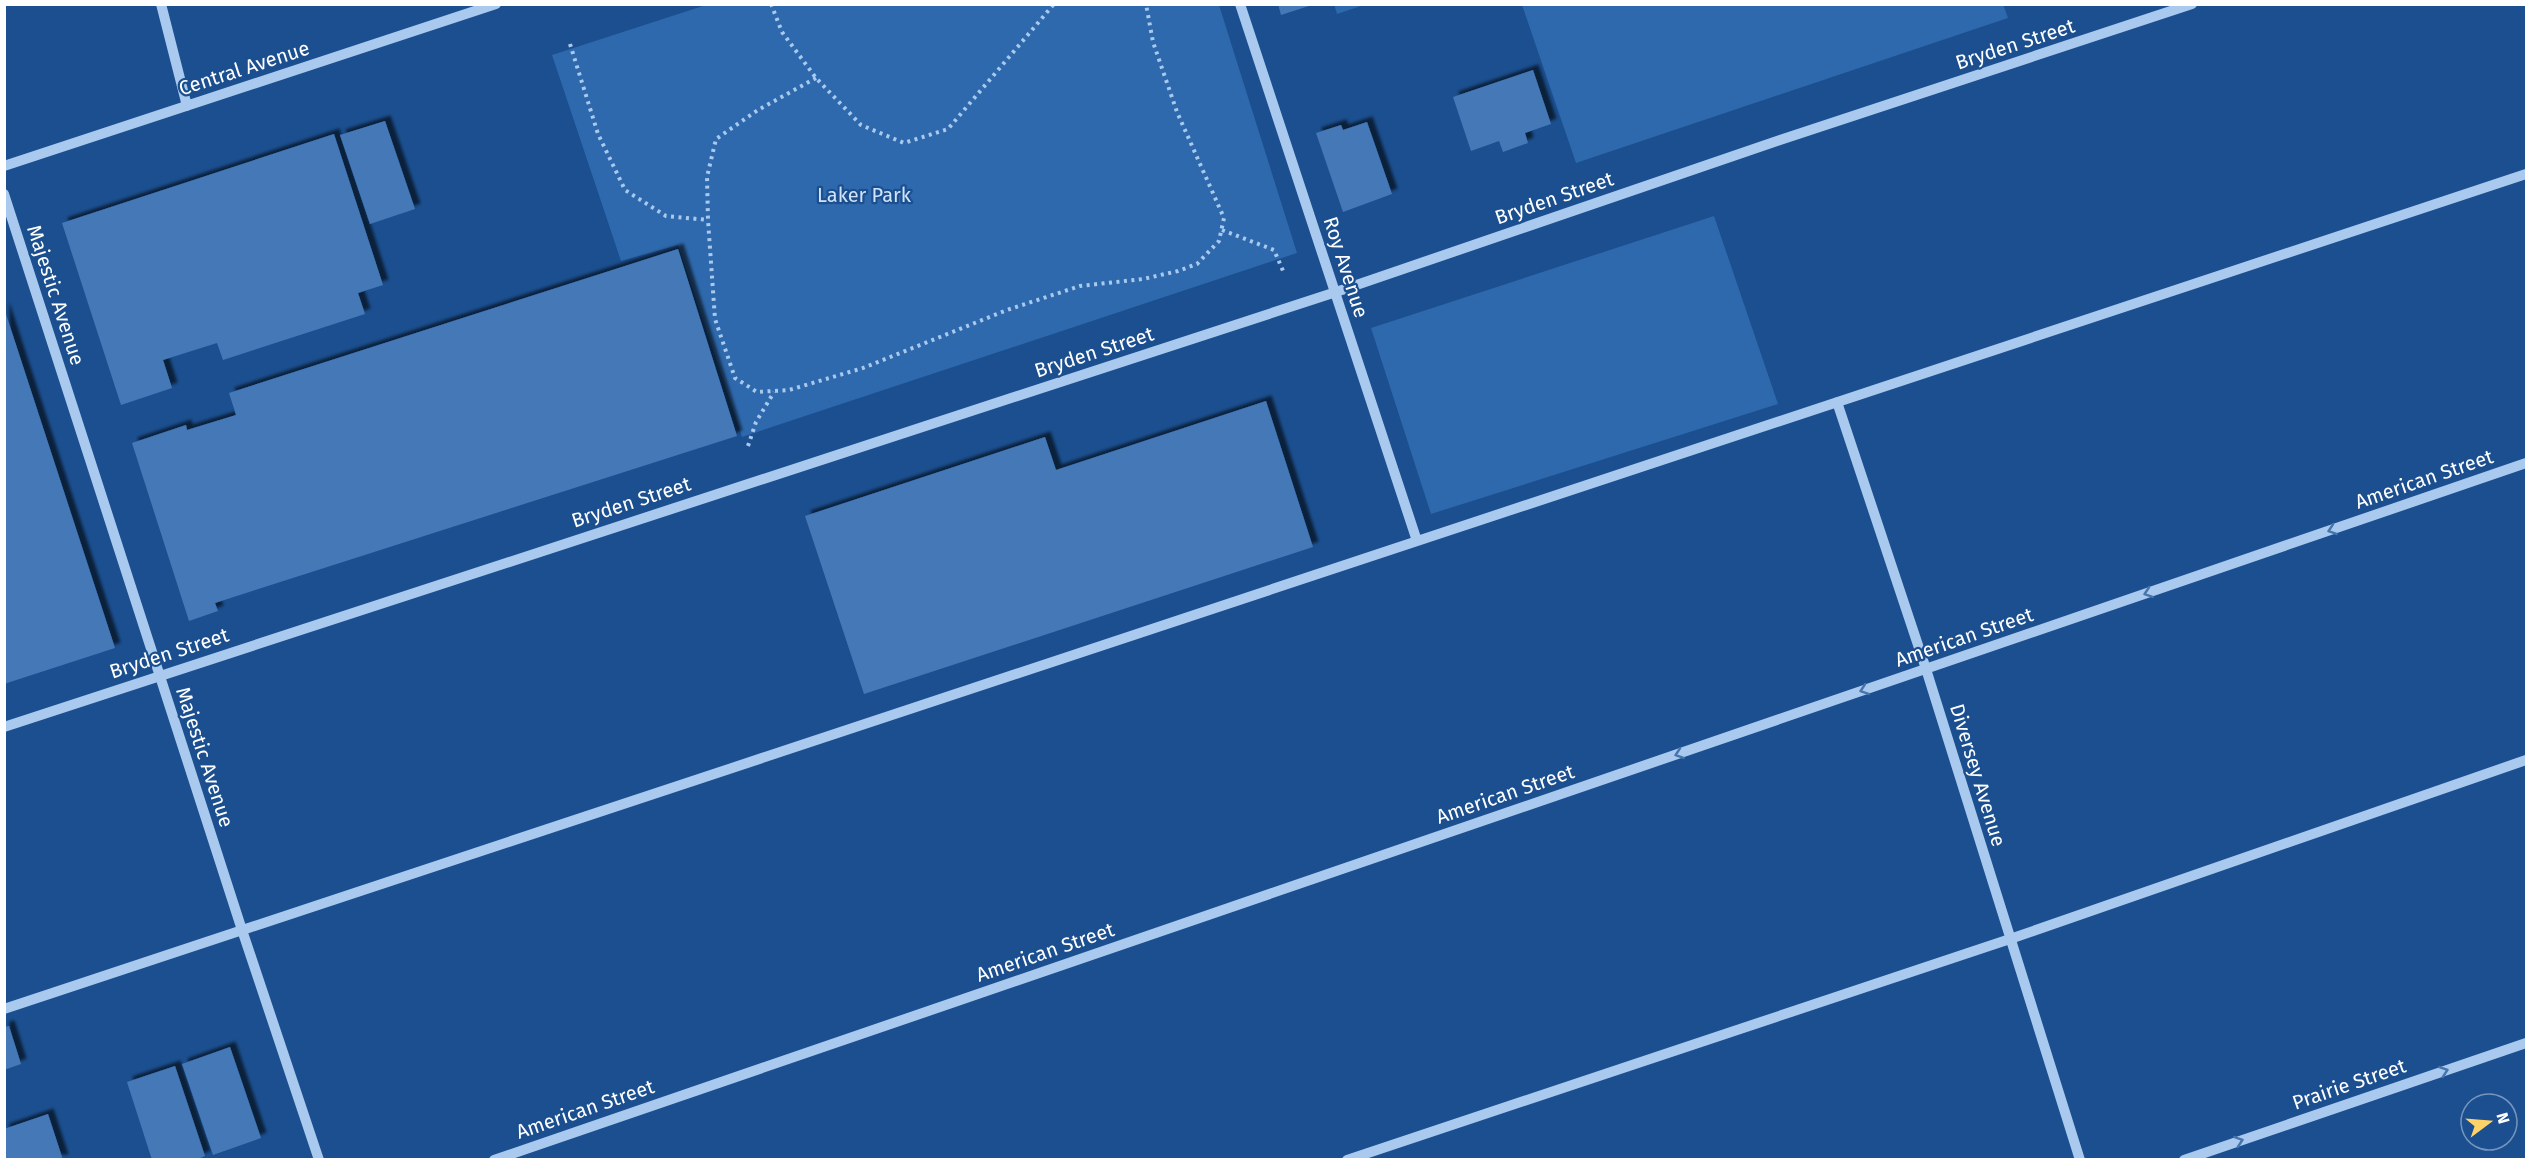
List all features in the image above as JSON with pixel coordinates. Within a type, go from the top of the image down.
[{"type":"street","points":[[161,4],[187,106]]},
{"type":"street","name":"Central Avenue","points":[[4,166],[496,4]]},
{"type":"street","name":"Roy Avenue","points":[[1240,4],[1417,541]]},
{"type":"street","name":"Bryden Street","points":[[4,727],[1336,292],[1780,140],[2192,4]]},
{"type":"street","points":[[4,1009],[2526,174]]},
{"type":"street","name":"Majestic Avenue","points":[[4,194],[242,930],[319,1160]]},
{"type":"street","name":"Diversey Avenue","points":[[1837,402],[1926,669],[2080,1160]]},
{"type":"street","name":"American Street","points":[[495,1160],[2526,463]]},
{"type":"street","points":[[1347,1160],[2010,939],[2526,760]]},
{"type":"street","name":"Prairie Street","points":[[2184,1160],[2526,1042]]},
{"type":"path","points":[[771,4],[782,32],[816,78],[861,125],[904,142],[948,129],[1054,4]]},
{"type":"path","points":[[816,78],[758,110],[716,139],[707,177],[715,319],[735,378],[757,392],[789,390],[863,368],[1007,310],[1080,286],[1143,279],[1197,264],[1219,241],[1224,218],[1177,112],[1153,42],[1146,4]]},
{"type":"path","points":[[570,44],[598,134],[625,190],[666,216],[708,220]]},
{"type":"path","points":[[1222,230],[1274,250],[1284,273]]},
{"type":"path","points":[[748,446],[756,422],[774,391]]},
{"type":"green space","points":[[1334,4],[1364,4],[1364,5],[1337,14]]},
{"type":"green space","points":[[2003,4],[2008,18],[1576,163],[1522,5]]},
{"type":"green space","name":"Laker Park","points":[[706,5],[1219,5],[1297,253],[742,437],[678,245],[621,261],[552,55]]},
{"type":"green space","points":[[1714,216],[1778,404],[1431,514],[1371,328]]},
{"type":"building","points":[[1278,4],[1312,4],[1312,5],[1281,15]]},
{"type":"building","points":[[1533,70],[1551,124],[1525,133],[1528,143],[1503,152],[1499,141],[1471,151],[1453,97]]},
{"type":"building","points":[[385,121],[415,209],[370,224],[340,135]]},
{"type":"building","points":[[1367,122],[1392,194],[1343,212],[1316,133],[1341,125],[1343,130]]},
{"type":"building","points":[[334,134],[383,285],[358,293],[365,314],[223,360],[217,343],[163,360],[172,388],[121,405],[62,223]]},
{"type":"building","points":[[678,249],[737,436],[215,603],[218,611],[189,621],[132,443],[186,425],[187,430],[236,415],[229,393]]},
{"type":"building","points":[[4,308],[115,648],[4,684]]},
{"type":"building","points":[[1266,401],[1313,547],[864,694],[805,516],[1045,437],[1056,470]]},
{"type":"building","points":[[9,1026],[21,1064],[4,1070],[4,1027]]},
{"type":"building","points":[[230,1047],[261,1138],[213,1155],[182,1064]]},
{"type":"building","points":[[175,1066],[205,1156],[196,1160],[152,1160],[127,1082]]},
{"type":"building","points":[[48,1114],[63,1160],[6,1160],[4,1129]]}]
